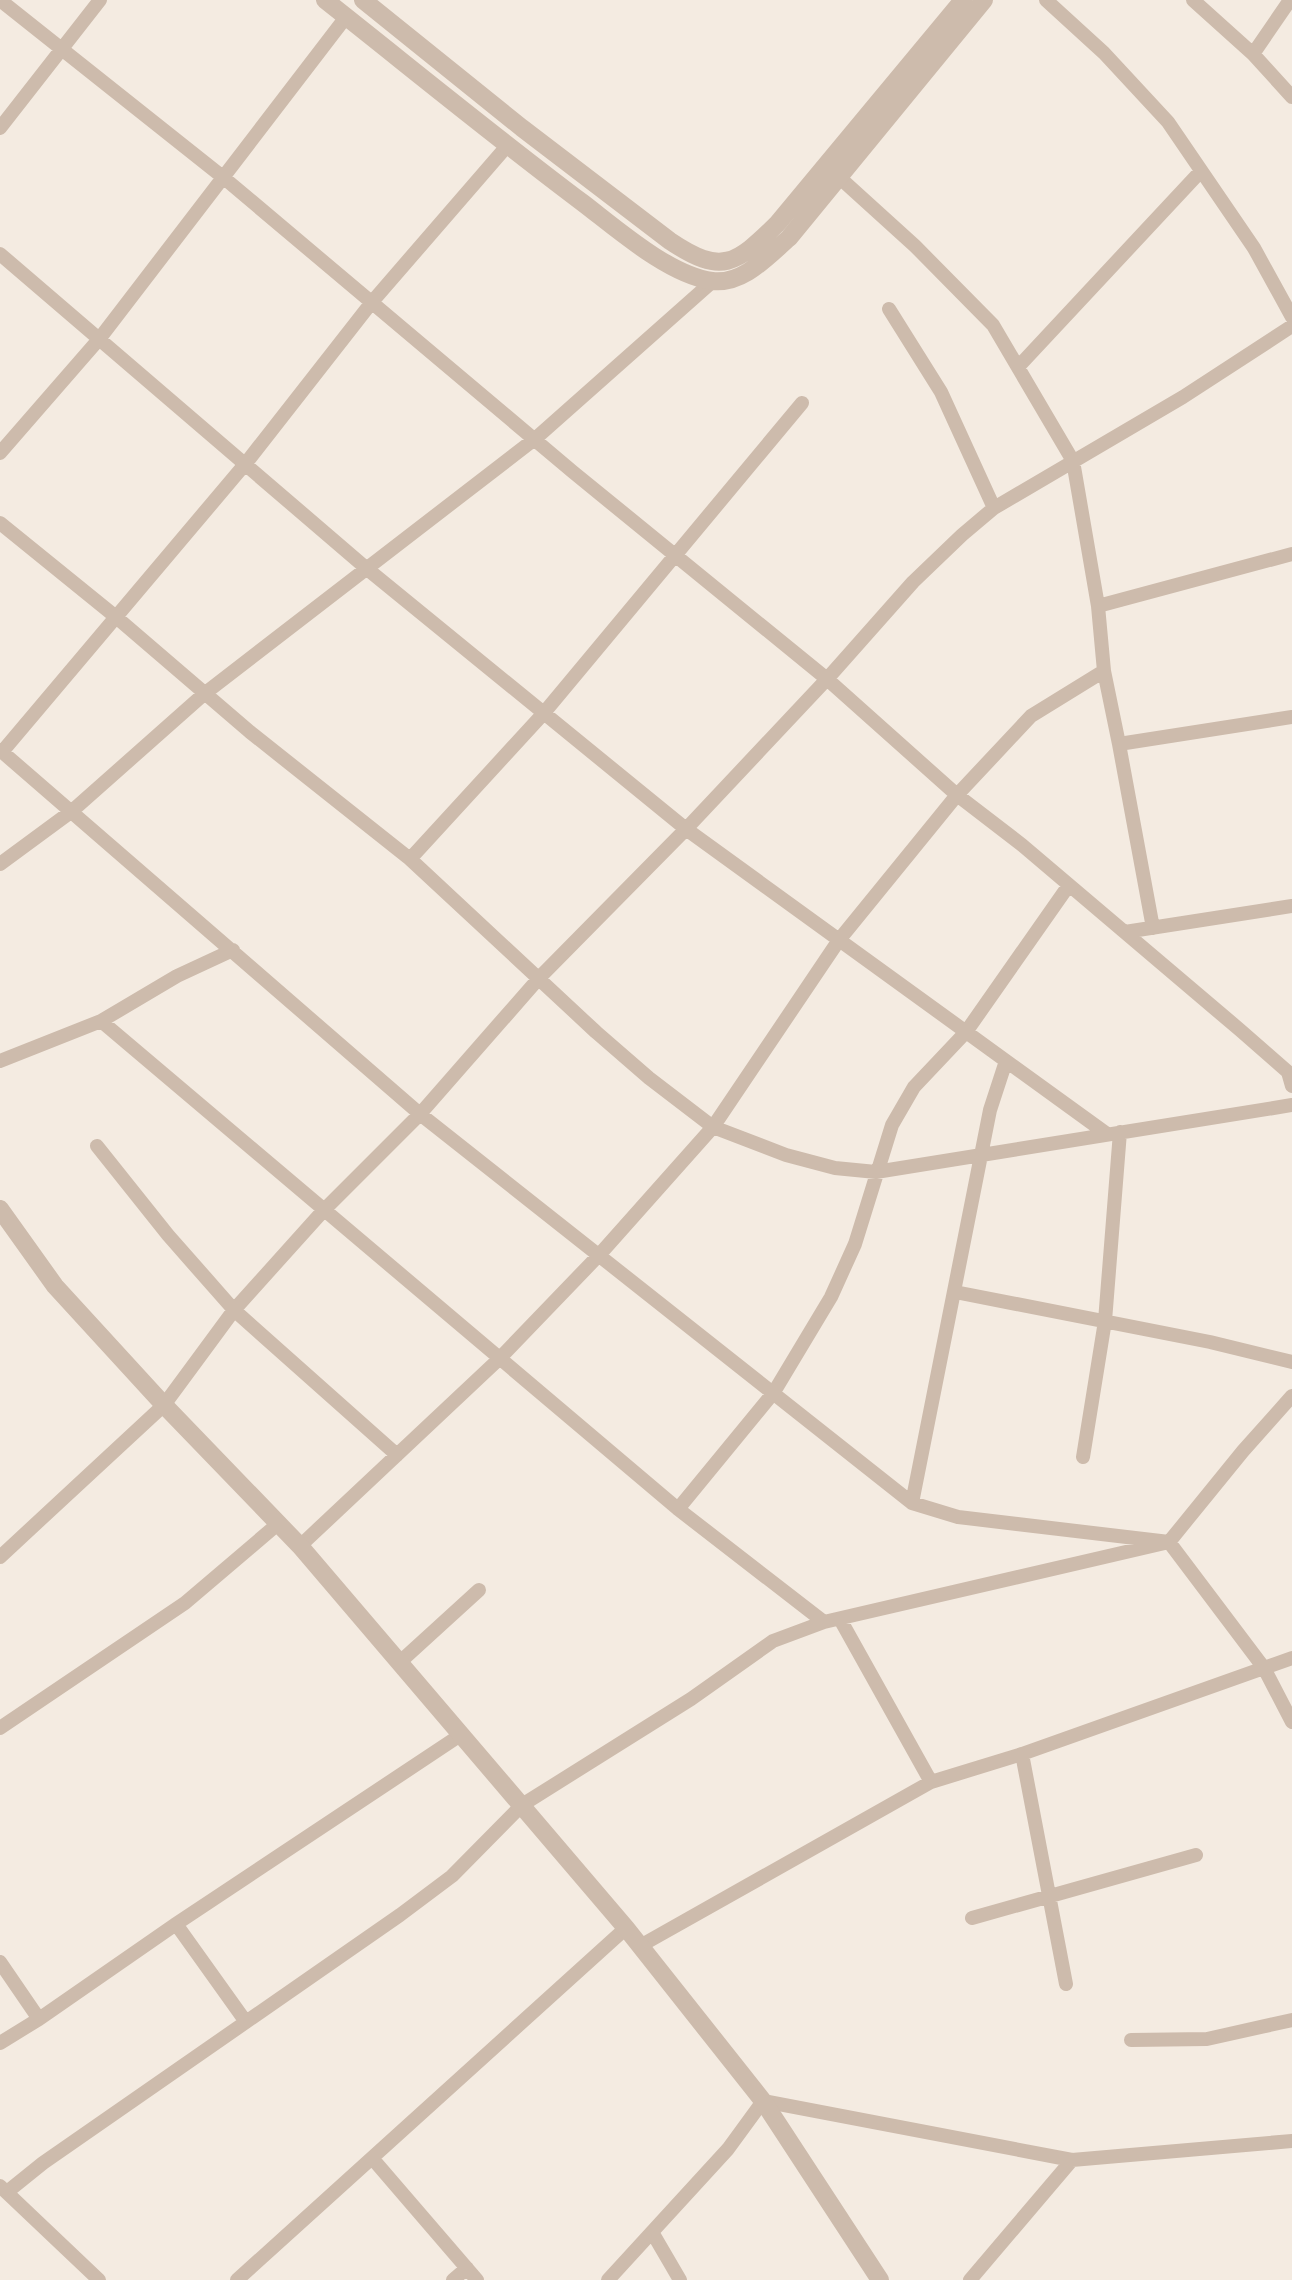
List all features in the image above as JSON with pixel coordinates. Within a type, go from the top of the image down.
[{"type":"street","points":[[0,0],[224,178],[675,556],[827,679],[957,795],[1069,885],[1288,1072],[1292,1086]]},
{"type":"street","points":[[0,128],[100,0]]},
{"type":"street","points":[[325,0],[507,146],[661,259],[688,274],[713,281],[733,279],[757,266],[789,238],[984,0]]},
{"type":"street","points":[[363,0],[522,128],[670,241],[693,256],[731,261],[747,253],[777,224],[963,0]]},
{"type":"street","points":[[1046,0],[1104,53],[1168,122],[1254,248],[1292,317]]},
{"type":"street","points":[[1193,0],[1253,54],[1292,97]]},
{"type":"street","points":[[1253,54],[1290,0]]},
{"type":"street","points":[[0,453],[100,338],[346,17]]},
{"type":"street","points":[[507,146],[372,302],[246,463],[1,751],[420,1114],[912,1503],[958,1517],[1169,1542],[1264,1668],[1292,1722]]},
{"type":"street","points":[[1018,367],[1200,172]]},
{"type":"street","points":[[840,178],[915,246],[993,325],[1073,461],[1098,606],[1104,671],[1153,928]]},
{"type":"street","points":[[0,254],[366,568],[686,829],[1006,1061],[1114,1133]]},
{"type":"street","points":[[0,864],[72,811],[204,694],[536,438],[713,281]]},
{"type":"street","points":[[889,309],[941,392],[994,508]]},
{"type":"street","points":[[0,1557],[164,1405],[234,1310],[323,1211],[420,1114],[540,977],[686,829],[913,582],[994,508],[1183,397],[1292,326]]},
{"type":"street","points":[[410,859],[543,714],[802,403]]},
{"type":"street","points":[[0,523],[116,617],[204,694],[410,859],[649,1078],[713,1127],[786,1155],[835,1168],[876,1172],[1292,1105]]},
{"type":"street","points":[[1098,606],[1292,554]]},
{"type":"street","points":[[300,1546],[499,1359],[600,1254],[713,1127],[839,940],[957,795],[1031,716],[1104,671]]},
{"type":"street","points":[[1119,744],[1292,717]]},
{"type":"street","points":[[678,1509],[774,1392],[831,1297],[855,1244],[892,1125],[914,1087],[966,1032],[1069,885]]},
{"type":"street","points":[[1125,932],[1292,906]]},
{"type":"street","points":[[0,1061],[101,1021],[177,976],[233,950]]},
{"type":"street","points":[[101,1021],[678,1509],[824,1622]]},
{"type":"street","points":[[912,1503],[984,1154],[990,1110],[1006,1061]]},
{"type":"street","points":[[1083,1457],[1105,1321],[1114,1133]]},
{"type":"street","points":[[97,1146],[168,1235],[234,1310],[397,1455]]},
{"type":"street","points":[[0,1209],[55,1286],[300,1546],[626,1928],[763,2101],[880,2280]]},
{"type":"street","points":[[955,1292],[1210,1342],[1292,1362]]},
{"type":"street","points":[[99,2280],[4,2189],[452,1876],[522,1805],[691,1699],[773,1641],[824,1622],[1169,1542],[1292,1396]]},
{"type":"street","points":[[0,1728],[185,1603],[279,1523]]},
{"type":"street","points":[[400,1662],[479,1590]]},
{"type":"street","points":[[840,1619],[931,1782]]},
{"type":"street","points":[[640,1946],[931,1782],[1022,1754],[1292,1658]]},
{"type":"street","points":[[0,2043],[462,1734]]},
{"type":"street","points":[[1022,1754],[1066,1984]]},
{"type":"street","points":[[972,1918],[1196,1855]]},
{"type":"street","points":[[176,1924],[246,2022]]},
{"type":"street","points":[[237,2280],[626,1928]]},
{"type":"street","points":[[0,1962],[39,2019]]},
{"type":"street","points":[[1131,2040],[1207,2039],[1292,2020]]},
{"type":"street","points":[[763,2101],[1072,2160],[1292,2141]]},
{"type":"street","points":[[608,2280],[728,2149],[763,2101]]},
{"type":"street","points":[[372,2158],[472,2274],[453,2280]]},
{"type":"street","points":[[970,2280],[1072,2160]]},
{"type":"street","points":[[652,2232],[680,2280]]}]
